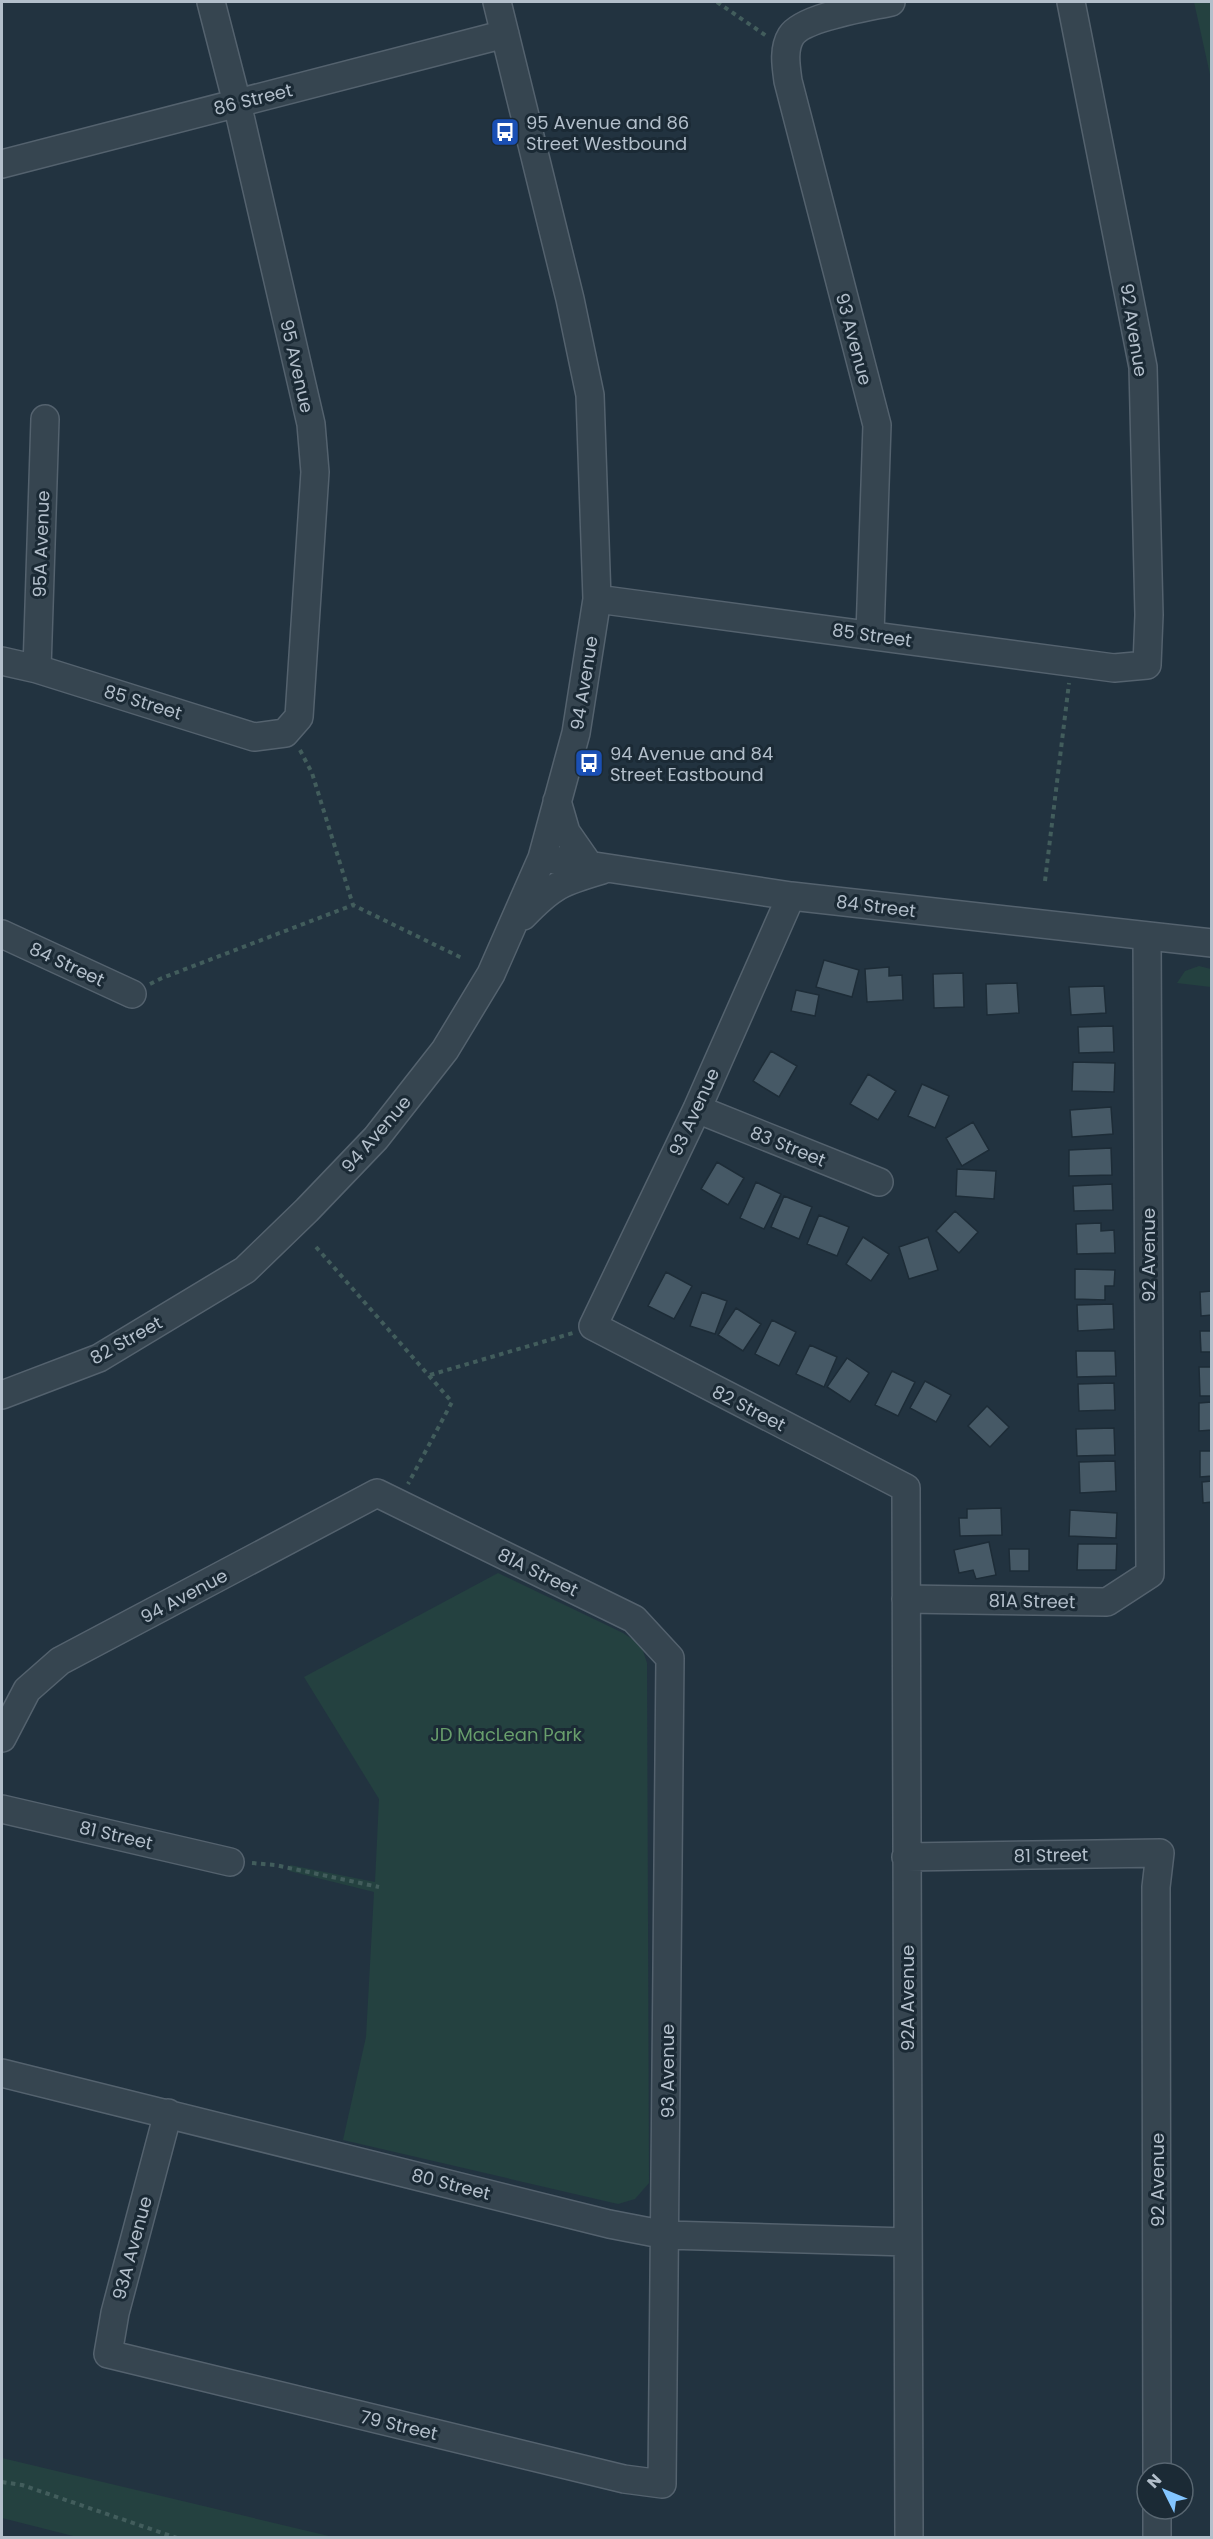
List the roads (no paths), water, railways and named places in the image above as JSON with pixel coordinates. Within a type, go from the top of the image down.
[{"type":"street","name":"95 Avenue","points":[[211,2],[237,103],[311,424],[315,472],[299,717],[287,731]]},
{"type":"street","name":"94 Avenue","points":[[245,1270],[308,1210],[376,1138],[445,1050],[491,974],[542,858],[576,733],[597,599],[590,395],[570,299],[496,2]]},
{"type":"street","name":"93 Avenue","points":[[870,634],[877,425],[788,81],[786,50],[790,37],[804,25],[891,2]]},
{"type":"street","name":"92 Avenue","points":[[1071,2],[1143,366],[1149,615],[1147,664]]},
{"type":"street","name":"86 Street","points":[[2,164],[505,34]]},
{"type":"street","name":"95A Avenue","points":[[37,669],[45,419]]},
{"type":"street","name":"85 Street","points":[[597,599],[1114,668],[1147,664]]},
{"type":"street","name":"85 Street","points":[[2,661],[37,669],[254,737],[287,731]]},
{"type":"street","points":[[513,926],[545,892],[599,866],[566,832],[557,801]]},
{"type":"street","name":"84 Street","points":[[542,858],[791,896],[1212,943]]},
{"type":"street","name":"93 Avenue","points":[[592,1326],[697,1109],[791,896]]},
{"type":"street","name":"84 Street","points":[[2,934],[132,994]]},
{"type":"street","name":"92 Avenue","points":[[1147,936],[1150,1575]]},
{"type":"street","name":"83 Street","points":[[697,1109],[879,1182]]},
{"type":"street","name":"82 Street","points":[[2,1395],[99,1358],[245,1270]]},
{"type":"street","name":"82 Street","points":[[592,1326],[906,1488]]},
{"type":"street","name":"92A Avenue","points":[[906,1488],[909,2538]]},
{"type":"street","name":"94 Avenue","points":[[2,1738],[27,1690],[60,1661],[377,1493],[395,1502]]},
{"type":"street","name":"81A Street","points":[[395,1502],[634,1619],[670,1658]]},
{"type":"street","name":"81A Street","points":[[906,1599],[1107,1602],[1150,1575]]},
{"type":"street","name":"93 Avenue","points":[[662,2484],[670,1658]]},
{"type":"street","name":"81 Street","points":[[2,1809],[230,1862]]},
{"type":"street","name":"81 Street","points":[[906,1857],[1161,1853],[1156,1887]]},
{"type":"street","name":"92 Avenue","points":[[1156,1887],[1157,2461]]},
{"type":"street","name":"80 Street","points":[[2,2073],[609,2224],[666,2235],[907,2242]]},
{"type":"street","name":"93A Avenue","points":[[137,2363],[108,2354],[115,2313],[168,2113]]},
{"type":"street","name":"79 Street","points":[[137,2363],[613,2476],[662,2484]]},
{"type":"street","points":[[1157,2521],[1157,2538]]},
{"type":"place","name":"95 Avenue and 86 Street Westbound","points":[[505,132]]},
{"type":"place","name":"94 Avenue and 84 Street Eastbound","points":[[589,763]]},
{"type":"park label","name":"JD MacLean Park","points":[[506,1734]]}]
